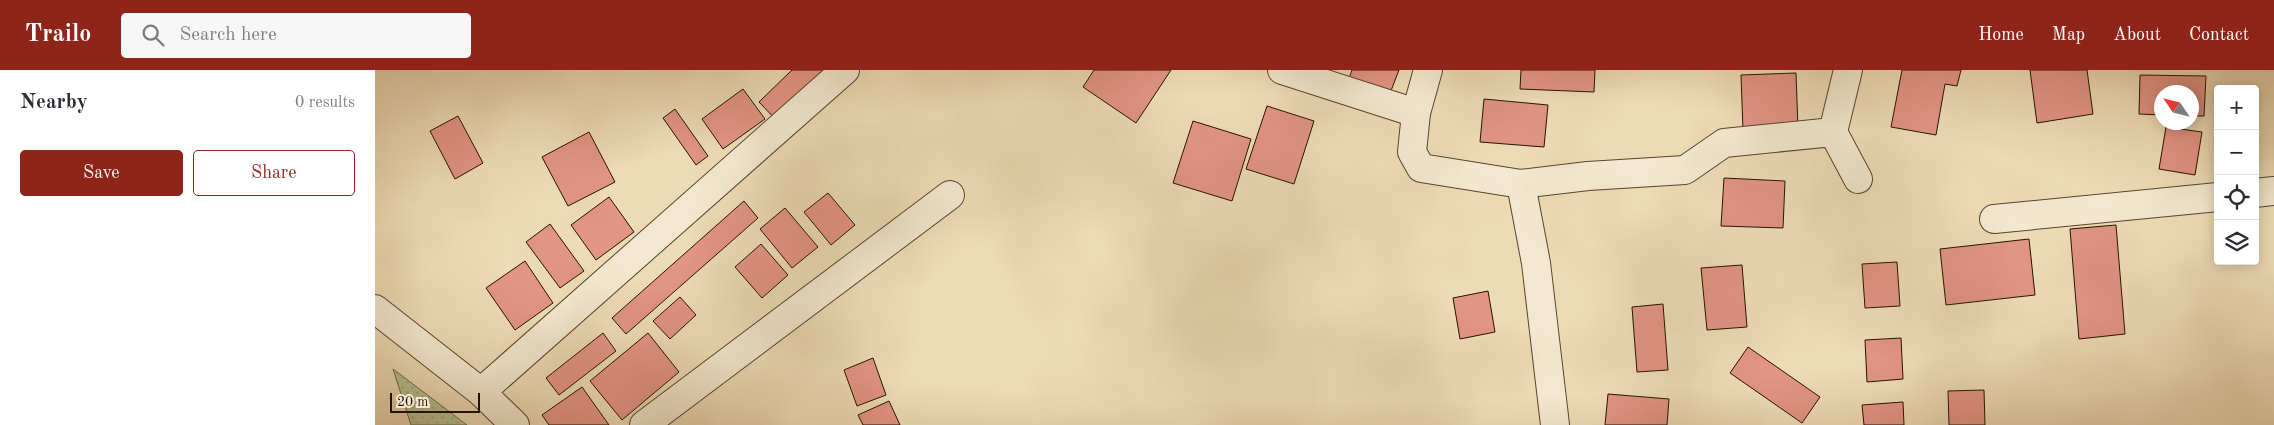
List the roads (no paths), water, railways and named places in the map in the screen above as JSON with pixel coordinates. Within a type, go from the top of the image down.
[{"type":"street","points":[[481,392],[845,70]]},
{"type":"street","points":[[1282,70],[1416,113]]},
{"type":"street","points":[[1427,70],[1416,113],[1412,152],[1421,168],[1521,184],[1588,176],[1685,170],[1724,143],[1833,132]]},
{"type":"street","points":[[1848,70],[1833,132],[1857,179]]},
{"type":"street","points":[[1521,184],[1536,263],[1555,425]]},
{"type":"street","points":[[2259,193],[2274,191]]},
{"type":"street","points":[[643,425],[950,195]]},
{"type":"street","points":[[1994,219],[2214,197]]},
{"type":"street","points":[[375,309],[481,392],[515,425]]}]
